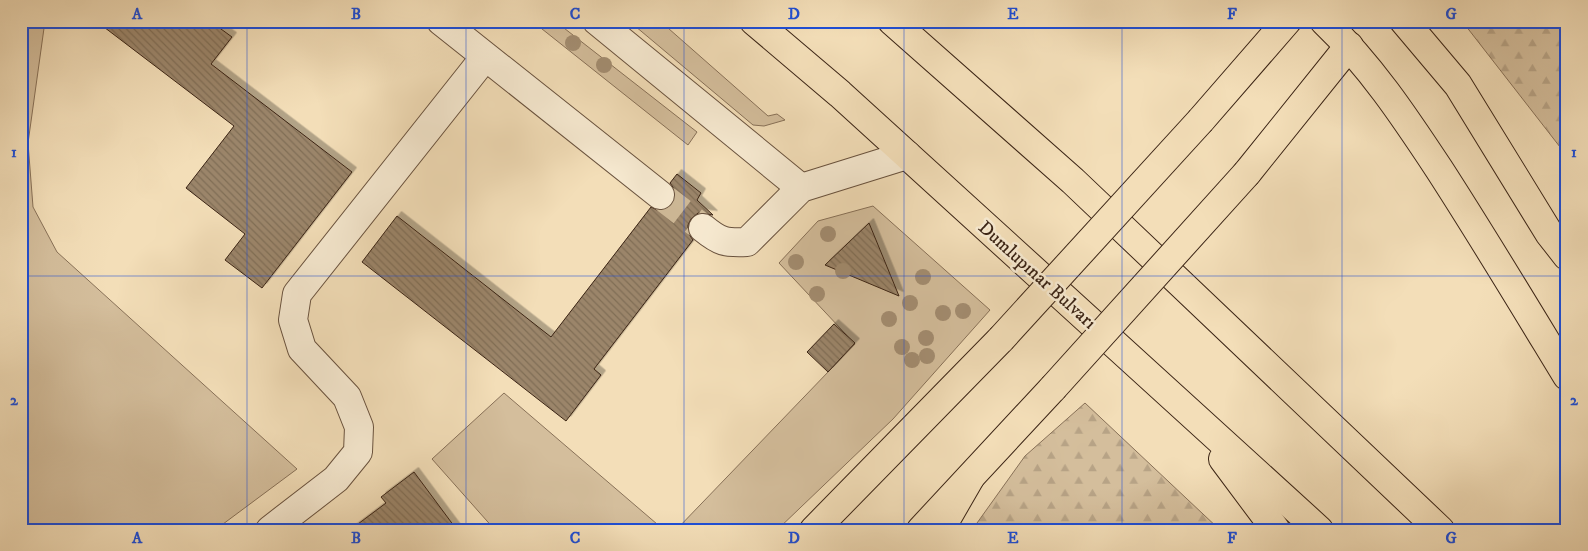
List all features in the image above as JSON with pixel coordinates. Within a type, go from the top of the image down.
[{"type":"main road","name":"Dumlupınar Bulvarı","points":[[754,21],[840,94],[1319,530]]},
{"type":"main road","points":[[892,21],[1072,181],[1440,530]]},
{"type":"main road","points":[[814,530],[1001,339],[1201,120],[1287,21]]},
{"type":"main road","points":[[1404,21],[1458,85],[1549,233],[1567,256]]},
{"type":"main road","points":[[1328,22],[1407,121],[1476,226],[1567,376]]},
{"type":"main road","points":[[921,530],[1053,388],[1247,173],[1349,46]]},
{"type":"main road","points":[[1185,407],[1276,530]]},
{"type":"main road","points":[[940,530],[970,478]]},
{"type":"lane","points":[[440,21],[660,195]]},
{"type":"lane","points":[[597,21],[801,188]]},
{"type":"lane","points":[[270,530],[336,480],[358,452],[359,427],[348,397],[302,349],[293,320],[297,294],[485,57]]},
{"type":"lane","points":[[703,228],[718,241],[730,243],[747,242],[801,188],[907,155]]},
{"type":"green space","points":[[21,21],[45,21],[28,143],[33,207],[57,252],[297,469],[215,530],[21,530]]},
{"type":"green space","points":[[532,21],[555,21],[697,132],[688,145]]},
{"type":"green space","points":[[629,21],[660,21],[768,116],[777,114],[785,120],[764,126],[753,125]]},
{"type":"green space","points":[[1462,21],[1567,21],[1567,156]]},
{"type":"green space","points":[[873,206],[990,310],[893,419],[777,530],[676,530],[855,344],[779,263],[818,221]]},
{"type":"green space","points":[[504,393],[664,530],[495,530],[432,459]]},
{"type":"green space","points":[[1085,403],[1220,530],[972,530],[1025,456]]},
{"type":"building","points":[[96,21],[210,21],[232,37],[211,64],[352,172],[262,288],[225,260],[245,234],[186,188],[234,126]]},
{"type":"building","points":[[677,174],[701,193],[697,200],[713,215],[698,213],[691,219],[688,225],[688,233],[693,240],[594,369],[601,375],[566,421],[362,262],[397,216],[551,337],[651,207],[657,210],[665,210],[672,204],[675,198],[675,190],[670,183]]},
{"type":"building","points":[[869,223],[899,296],[825,265]]},
{"type":"building","points":[[834,324],[855,343],[828,372],[807,352]]},
{"type":"building","points":[[414,472],[457,530],[350,530],[386,503],[381,497]]},
{"type":"tunnel","points":[[660,195],[703,228]]}]
